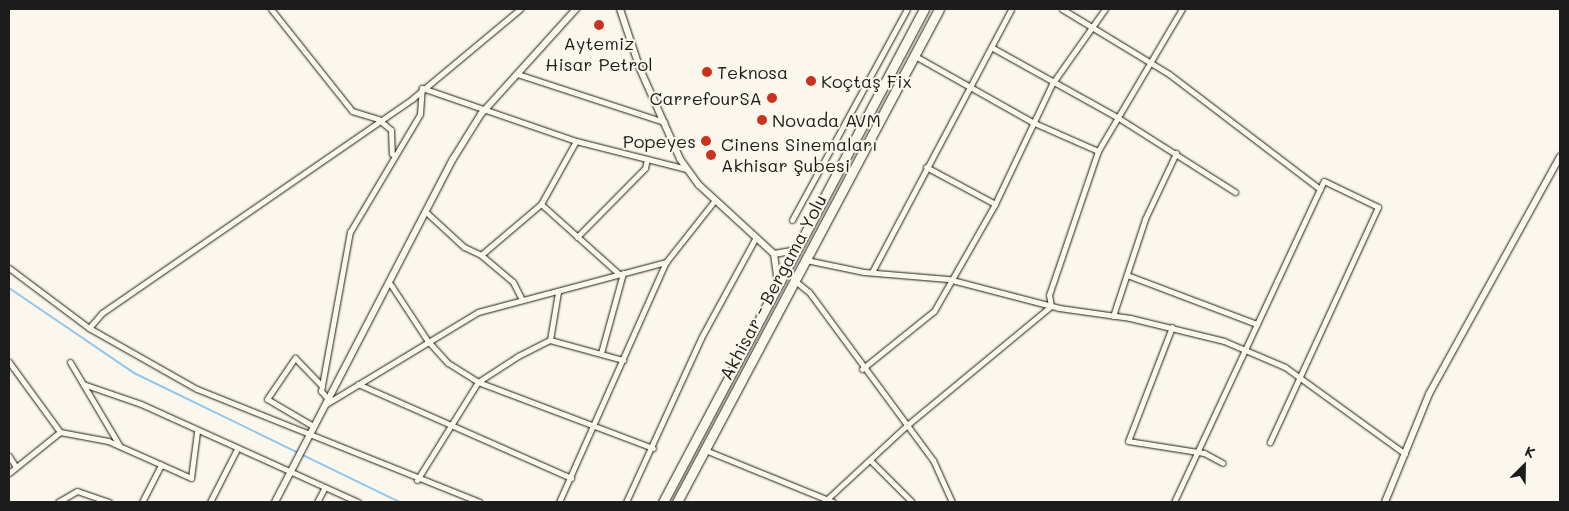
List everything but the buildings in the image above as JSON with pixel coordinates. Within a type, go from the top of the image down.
[{"type":"main road","name":"Akhisar - Bergama Yolu","points":[[663,502],[924,9]]},
{"type":"main road","name":"Akhisar - Bergama Yolu","points":[[677,502],[939,9]]},
{"type":"street","points":[[271,9],[352,111],[378,119],[391,130],[391,157]]},
{"type":"street","points":[[89,328],[102,313],[422,88],[520,9]]},
{"type":"street","points":[[275,502],[313,426],[391,285],[453,159],[486,109],[576,9]]},
{"type":"street","points":[[620,9],[640,69],[687,168],[715,200],[774,254],[778,283]]},
{"type":"street","points":[[792,220],[907,9]]},
{"type":"street","points":[[872,272],[926,166],[1012,9]]},
{"type":"street","points":[[1062,9],[1149,63],[1221,112],[1320,189]]},
{"type":"street","points":[[862,369],[934,312],[995,204],[1032,122],[1052,84],[1105,9]]},
{"type":"street","points":[[1051,306],[1049,295],[1098,151],[1182,9]]},
{"type":"street","points":[[991,47],[1052,84],[1117,118],[1235,192]]},
{"type":"street","points":[[915,56],[1032,122],[1098,151]]},
{"type":"street","points":[[517,74],[665,122]]},
{"type":"street","points":[[422,88],[576,141],[687,168]]},
{"type":"street","points":[[322,386],[350,232],[391,157],[420,114],[422,88]]},
{"type":"street","points":[[481,255],[541,204],[576,141]]},
{"type":"street","points":[[1113,316],[1145,219],[1176,154]]},
{"type":"street","points":[[1384,502],[1429,394],[1560,156]]},
{"type":"street","points":[[577,237],[645,168],[647,159]]},
{"type":"street","points":[[926,166],[995,204]]},
{"type":"street","points":[[1174,502],[1324,181],[1378,207],[1270,442]]},
{"type":"street","points":[[560,502],[666,262],[715,200]]},
{"type":"street","points":[[541,204],[621,273]]},
{"type":"street","points":[[427,213],[464,247],[481,255],[513,282],[522,300]]},
{"type":"street","points":[[626,502],[653,448],[701,338],[756,237]]},
{"type":"street","points":[[774,254],[796,250]]},
{"type":"street","points":[[806,260],[872,272],[951,280],[1051,306],[1172,327],[1245,350],[1300,379],[1405,454]]},
{"type":"street","points":[[327,402],[427,340],[478,312],[666,262]]},
{"type":"street","points":[[9,268],[89,328],[197,389],[417,480],[479,502]]},
{"type":"street","points":[[601,353],[621,273]]},
{"type":"street","points":[[1127,275],[1257,324]]},
{"type":"street","points":[[794,279],[809,292],[862,369],[933,460],[952,502]]},
{"type":"street","points":[[391,285],[427,340],[448,363],[478,382],[653,448]]},
{"type":"street","points":[[550,340],[558,292]]},
{"type":"street","points":[[705,450],[829,501],[906,426],[1051,306]]},
{"type":"street","points":[[1172,327],[1128,442],[1198,454],[1223,463]]},
{"type":"street","points":[[417,480],[447,426],[478,382],[550,340],[623,360]]},
{"type":"street","points":[[313,426],[267,399],[295,358],[322,386],[327,402]]},
{"type":"street","points":[[9,362],[60,432]]},
{"type":"street","points":[[70,362],[120,446]]},
{"type":"street","points":[[83,384],[141,404],[196,432],[324,487],[351,501],[358,502]]},
{"type":"street","points":[[358,384],[447,426],[571,478]]},
{"type":"street","points":[[9,472],[60,432],[76,432],[120,446],[191,478],[196,432]]},
{"type":"street","points":[[210,502],[238,449]]},
{"type":"street","points":[[9,456],[16,467]]},
{"type":"street","points":[[870,460],[912,502]]},
{"type":"street","points":[[142,502],[161,465]]},
{"type":"street","points":[[317,502],[324,487]]},
{"type":"street","points":[[58,502],[77,491],[108,502]]},
{"type":"waterway","points":[[9,288],[134,373],[400,502]]},
{"type":"place","name":"Aytemiz Hisar Petrol","points":[[599,25]]},
{"type":"place","name":"Teknosa","points":[[707,72]]},
{"type":"place","name":"Koçtaş Fix","points":[[811,81]]},
{"type":"place","name":"CarrefourSA","points":[[772,98]]},
{"type":"place","name":"Novada AVM","points":[[762,120]]},
{"type":"place","name":"Popeyes","points":[[706,141]]},
{"type":"place","name":"Cinens Sinemaları Akhisar Şubesi","points":[[711,155]]}]
